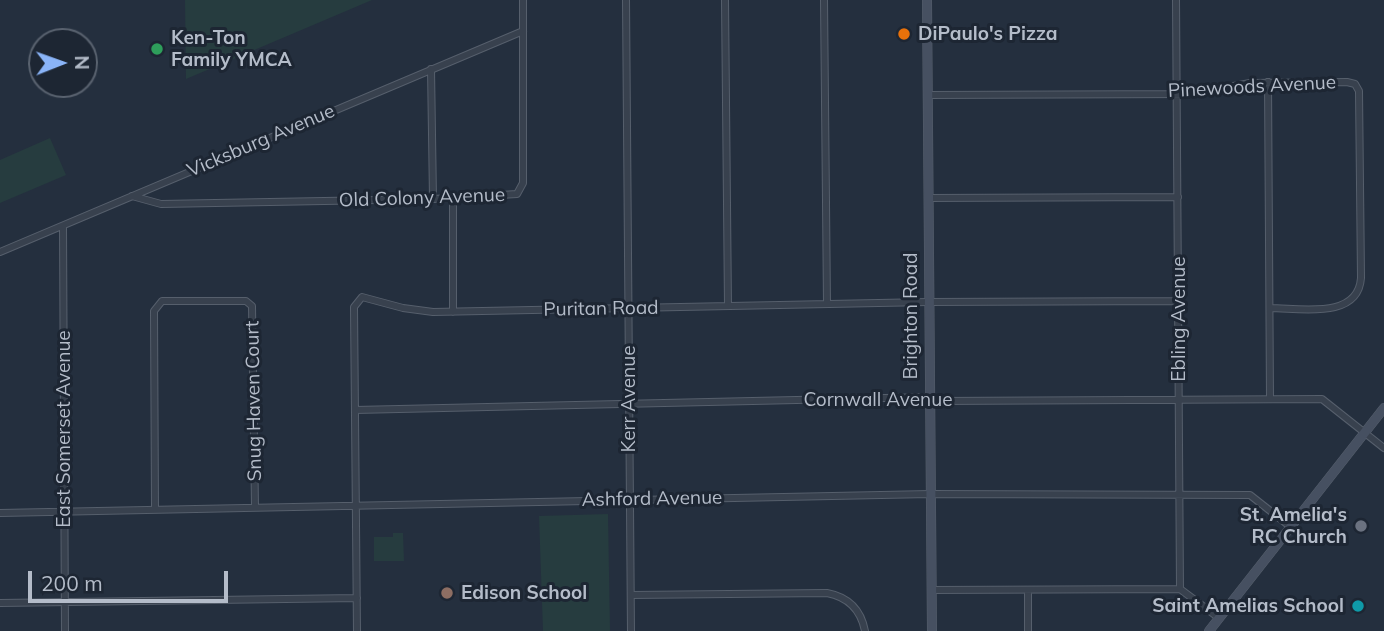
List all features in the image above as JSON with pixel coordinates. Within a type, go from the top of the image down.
[{"type":"street","name":"Old Colony Avenue","points":[[132,196],[161,204],[513,196],[522,187],[523,0]]},
{"type":"street","name":"Kerr Avenue","points":[[626,0],[631,631]]},
{"type":"street","points":[[725,0],[728,306]]},
{"type":"street","points":[[824,0],[827,304]]},
{"type":"street","name":"Brighton Road","points":[[927,0],[932,631]]},
{"type":"street","name":"Ebling Avenue","points":[[1176,0],[1180,589]]},
{"type":"street","name":"Vicksburg Avenue","points":[[0,252],[523,31]]},
{"type":"street","points":[[431,69],[433,199]]},
{"type":"street","points":[[1268,82],[1270,399]]},
{"type":"street","name":"Pinewoods Avenue","points":[[928,95],[1190,94],[1268,82],[1347,82],[1358,87],[1361,278],[1358,292],[1343,306],[1270,308]]},
{"type":"street","points":[[928,198],[1178,197]]},
{"type":"street","points":[[453,198],[453,312]]},
{"type":"street","name":"East Somerset Avenue","points":[[63,226],[65,631]]},
{"type":"street","name":"Puritan Road","points":[[357,631],[354,307],[359,299],[367,297],[415,310],[453,312],[928,302],[1179,301]]},
{"type":"street","name":"Snug Haven Court","points":[[155,509],[153,310],[162,301],[246,301],[252,306],[255,507]]},
{"type":"street","name":"Cornwall Avenue","points":[[355,410],[929,397],[940,401],[1322,399],[1384,448]]},
{"type":"street","points":[[1209,631],[1384,408]]},
{"type":"street","name":"Ashford Avenue","points":[[0,513],[930,494],[1180,494],[1250,495],[1292,528]]},
{"type":"street","points":[[930,590],[1180,589],[1219,618]]},
{"type":"street","points":[[1028,590],[1028,631]]},
{"type":"street","points":[[631,595],[827,593],[843,597],[855,607],[865,631]]},
{"type":"street","points":[[0,603],[357,598]]},
{"type":"green space","points":[[185,0],[372,0],[186,79]]},
{"type":"green space","points":[[50,138],[66,175],[0,203],[0,160]]},
{"type":"green space","points":[[608,514],[610,631],[543,631],[539,516]]},
{"type":"green space","points":[[393,533],[403,533],[404,561],[374,561],[374,537],[393,537]]},
{"type":"place","name":"DiPaulo's Pizza","points":[[904,34]]},
{"type":"place","name":"Ken-Ton Family YMCA","points":[[157,49]]},
{"type":"place","name":"St. Amelia's RC Church","points":[[1361,526]]},
{"type":"place","name":"Edison School","points":[[447,593]]},
{"type":"place","name":"Saint Amelias School","points":[[1358,606]]}]
